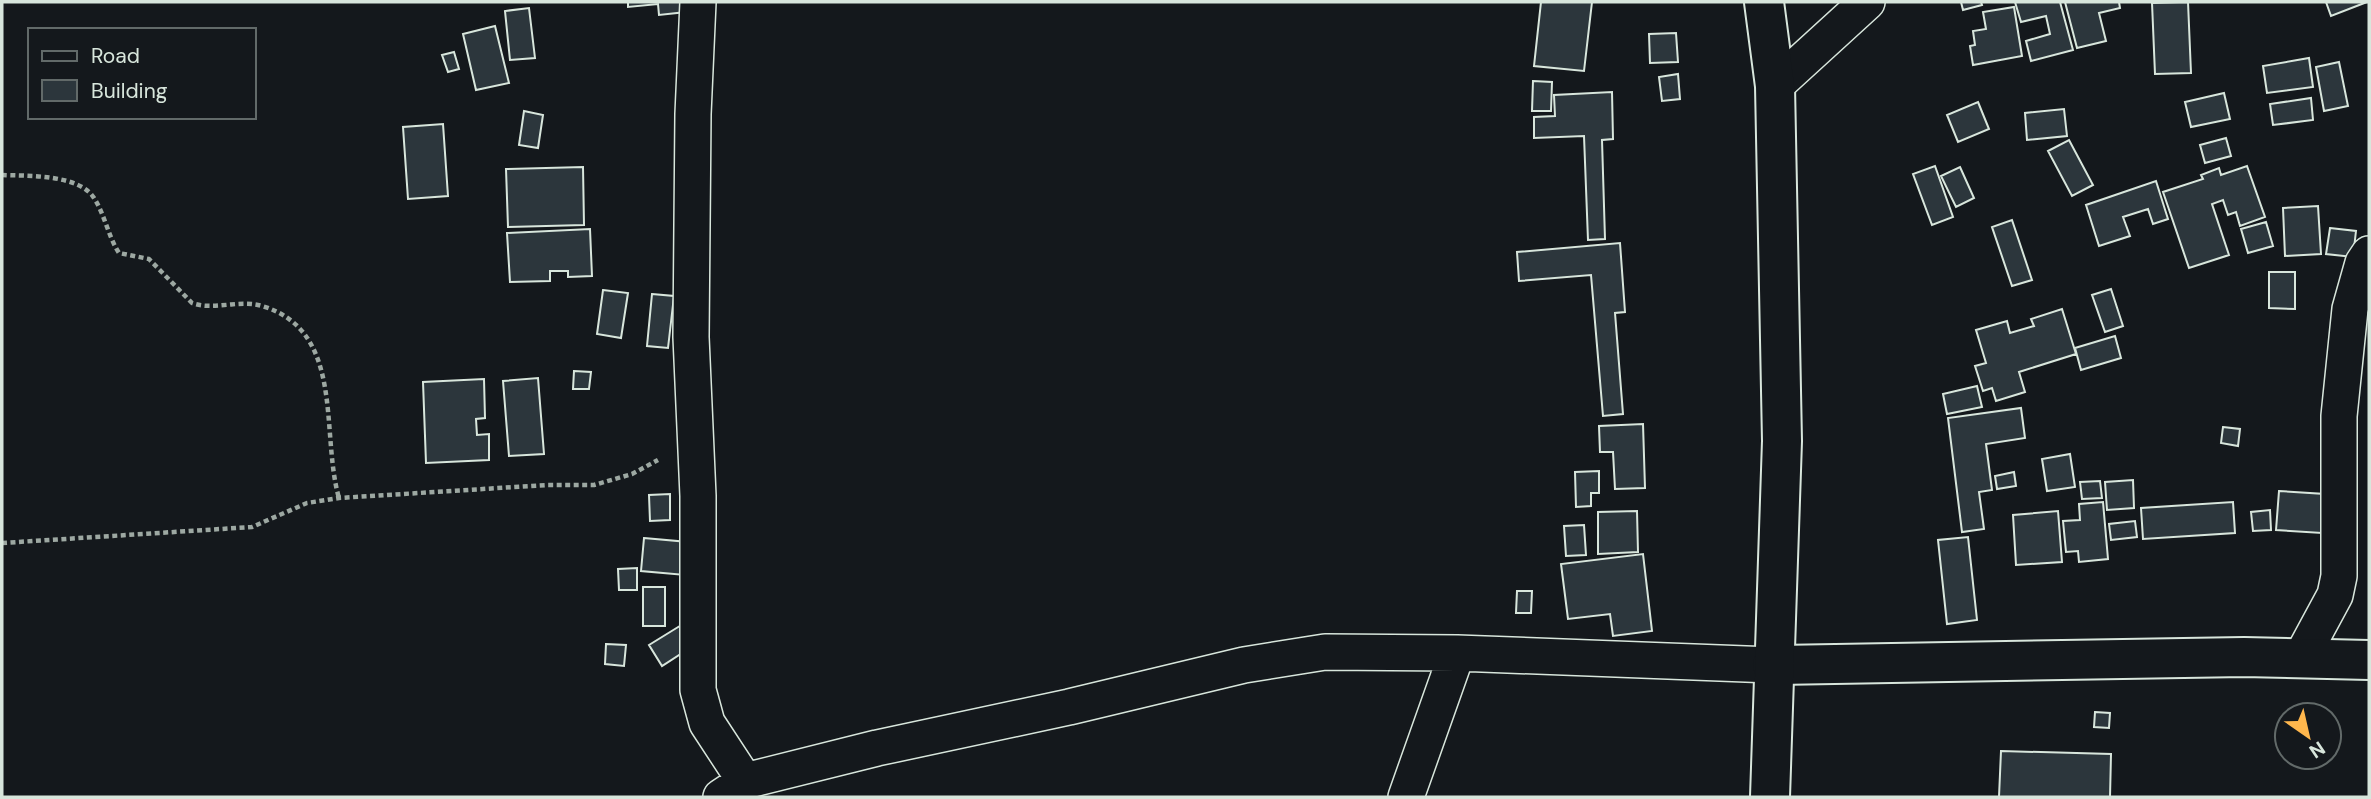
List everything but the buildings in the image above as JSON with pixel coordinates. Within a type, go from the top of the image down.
[{"type":"main road","points":[[1765,2],[1775,86],[1782,440],[1772,665],[1770,797]]},
{"type":"main road","points":[[1772,665],[2301,658],[2369,660]]},
{"type":"street","points":[[698,2],[692,114],[691,337],[697,455],[699,704],[728,758],[733,789],[1244,665],[1325,652],[1457,653],[1772,665]]},
{"type":"street","points":[[1775,86],[1867,2]]},
{"type":"street","points":[[2301,658],[2334,595],[2339,576],[2339,416],[2350,309],[2363,263],[2369,254]]},
{"type":"street","points":[[1406,797],[1457,653]]},
{"type":"path","points":[[2,175],[48,176],[79,186],[93,196],[119,253],[149,259],[192,303],[261,305],[289,317],[308,338],[319,358],[326,386],[332,476],[339,498]]},
{"type":"path","points":[[2,543],[252,527],[307,503],[339,498],[547,485],[594,485],[632,474],[657,460],[697,455]]}]
